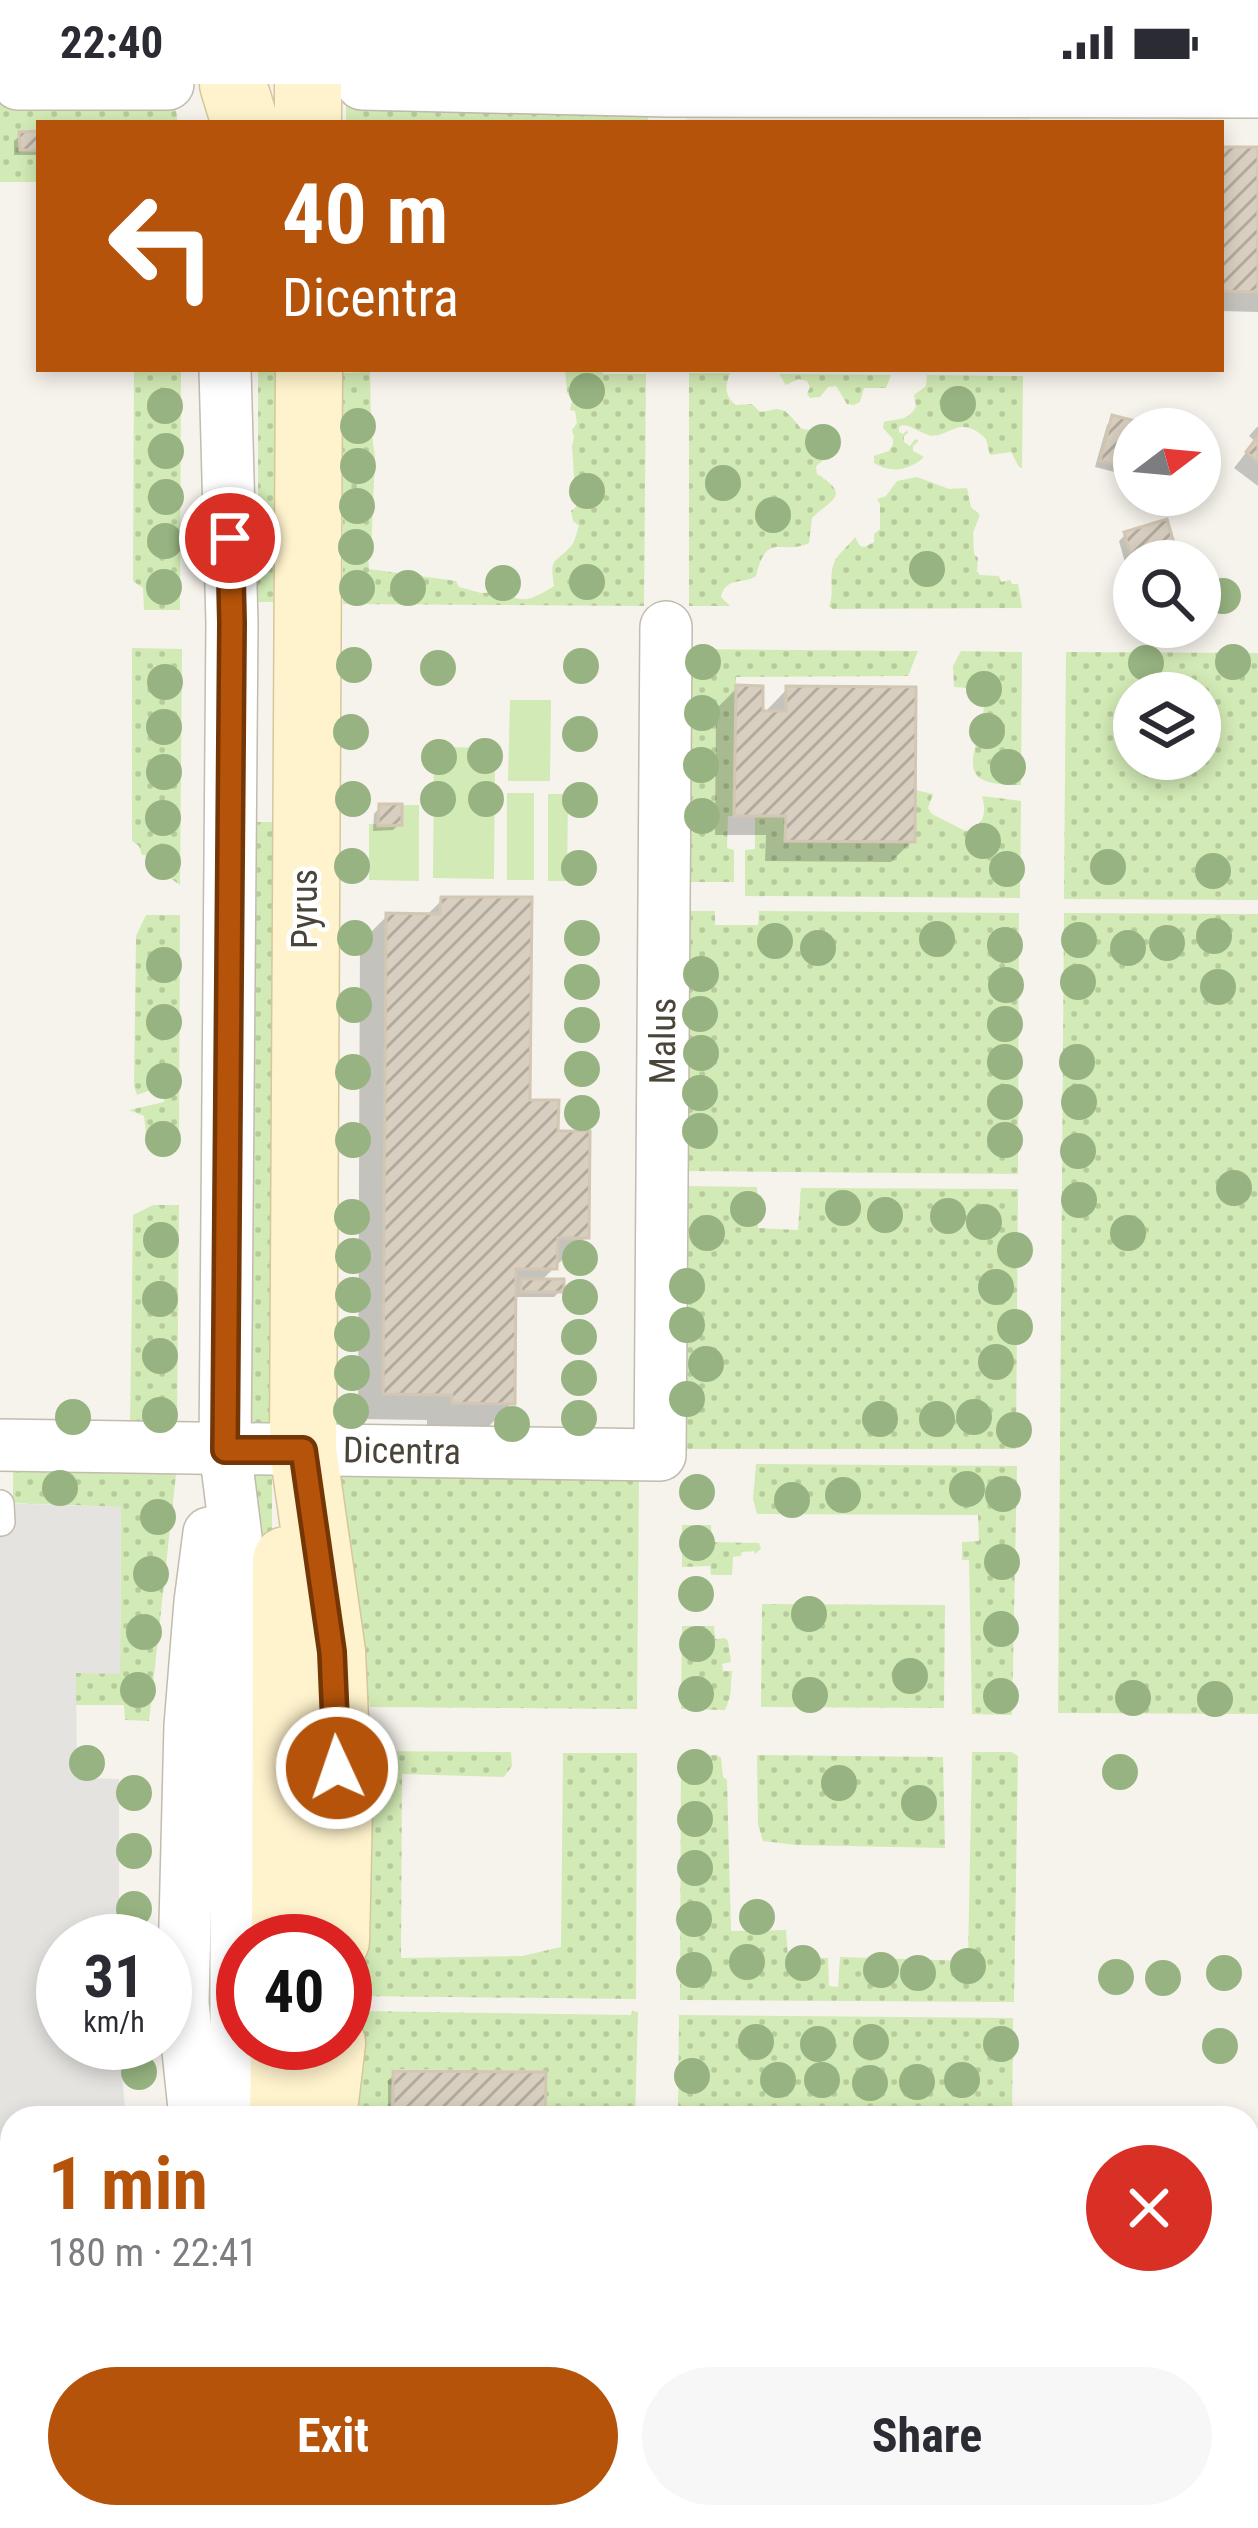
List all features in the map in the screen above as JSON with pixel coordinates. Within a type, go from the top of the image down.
[{"type":"street","points":[[18,84],[168,84]]},
{"type":"street","points":[[223,84],[223,120]]},
{"type":"street","points":[[233,84],[243,120]]},
{"type":"street","points":[[296,120],[304,84]]},
{"type":"street","points":[[304,84],[308,120]]},
{"type":"street","points":[[362,84],[669,91],[1258,92]]},
{"type":"street","name":"Pyrus","points":[[225,372],[232,623],[225,1450],[236,1537],[236,2106]]},
{"type":"street","name":"Pyrus","points":[[309,372],[303,1450],[332,1652],[339,1808],[337,1914]]},
{"type":"street","name":"Malus","points":[[660,1455],[666,627]]},
{"type":"street","name":"Dicentra","points":[[0,1444],[660,1455]]},
{"type":"street","name":"Pyrus","points":[[194,2106],[183,2003],[190,1726],[200,1601],[225,1450]]},
{"type":"street","name":"Pyrus","points":[[285,1914],[286,1532],[303,1450]]},
{"type":"street","points":[[283,2106],[284,2070]]},
{"type":"street","points":[[324,2106],[329,2070]]},
{"type":"lane","points":[[0,1504],[1,1522]]},
{"type":"shaded area","points":[[687,109],[1029,112],[1029,120],[687,120]]},
{"type":"shaded area","points":[[0,1503],[121,1507],[120,1674],[76,1673],[77,1778],[119,1779],[119,1914],[36,1914],[36,2070],[122,2070],[125,2106],[0,2106]]},
{"type":"green space","points":[[0,90],[173,92],[178,120],[36,120],[36,182],[0,182]]},
{"type":"green space","points":[[346,105],[648,106],[648,120],[346,120]]},
{"type":"green space","points":[[134,372],[181,372],[180,610],[144,610],[143,588],[133,581]]},
{"type":"green space","points":[[258,372],[280,372],[279,602],[258,602]]},
{"type":"green space","points":[[370,372],[375,457],[369,569],[456,581],[459,587],[481,593],[506,592],[524,599],[554,586],[553,564],[572,545],[579,526],[571,511],[576,507],[572,430],[577,423],[565,372],[646,374],[644,606],[343,604],[343,373]]},
{"type":"green space","points":[[689,373],[730,373],[727,390],[736,405],[752,404],[760,412],[785,411],[801,428],[825,431],[838,441],[834,454],[816,467],[836,493],[812,518],[809,543],[770,549],[756,576],[723,590],[721,597],[730,606],[689,606]]},
{"type":"green space","points":[[779,374],[891,375],[886,388],[864,388],[860,402],[854,405],[847,404],[836,386],[810,398],[807,381],[798,379],[786,385]]},
{"type":"green space","points":[[927,375],[1023,376],[1022,468],[1011,452],[990,455],[986,439],[977,431],[961,427],[936,436],[902,425],[899,432],[908,433],[904,442],[910,446],[915,439],[919,441],[913,451],[924,457],[900,469],[874,463],[874,456],[889,451],[893,444],[884,422],[913,412],[914,395],[926,386]]},
{"type":"green space","points":[[917,477],[949,489],[967,488],[971,507],[980,515],[973,533],[977,571],[1018,584],[1022,608],[829,606],[836,559],[855,537],[860,546],[874,542],[880,529],[877,499],[886,496],[897,481]]},
{"type":"green space","points":[[132,648],[182,649],[180,885],[156,868],[154,856],[142,855],[132,841]]},
{"type":"green space","points":[[688,649],[918,651],[908,676],[736,677],[734,816],[728,816],[727,848],[734,850],[734,882],[687,882]]},
{"type":"green space","points":[[961,651],[1022,652],[1021,785],[991,783],[976,774],[973,756],[983,719],[984,689],[954,687],[953,666]]},
{"type":"green space","points":[[1066,652],[1258,653],[1258,900],[1064,899]]},
{"type":"green space","points":[[510,700],[551,700],[550,781],[508,781]]},
{"type":"green space","points":[[434,747],[495,748],[494,879],[433,878]]},
{"type":"green space","points":[[915,790],[933,794],[928,808],[932,814],[965,831],[983,818],[982,796],[1021,801],[1020,898],[745,896],[745,850],[755,849],[755,816],[786,816],[785,841],[914,842]]},
{"type":"green space","points":[[507,793],[534,793],[534,880],[507,880]]},
{"type":"green space","points":[[548,794],[568,794],[567,881],[548,881]]},
{"type":"green space","points":[[403,805],[419,805],[419,881],[369,880],[369,824],[402,824]]},
{"type":"green space","points":[[257,822],[277,822],[272,1430],[251,1430]]},
{"type":"green space","points":[[687,911],[715,911],[715,925],[758,925],[759,911],[1019,913],[1018,1174],[685,1171]]},
{"type":"green space","points":[[1064,913],[1258,914],[1258,1714],[1058,1713]]},
{"type":"green space","points":[[146,915],[180,915],[179,1144],[147,1142],[144,1116],[129,1110],[164,1102],[164,1090],[137,1095],[134,1086],[136,936]]},
{"type":"green space","points":[[685,1186],[757,1187],[758,1228],[798,1230],[801,1188],[1018,1189],[1016,1449],[683,1449]]},
{"type":"green space","points":[[153,1205],[179,1205],[177,1429],[130,1429],[133,1215]]},
{"type":"green space","points":[[756,1464],[1017,1466],[1012,1715],[972,1714],[969,1560],[962,1560],[962,1542],[979,1541],[978,1515],[757,1514],[753,1499]]},
{"type":"green space","points":[[13,1472],[176,1474],[149,1721],[125,1720],[124,1705],[76,1705],[76,1672],[120,1673],[121,1507],[13,1503]]},
{"type":"green space","points":[[251,1474],[272,1474],[272,1721]]},
{"type":"green space","points":[[339,1475],[639,1476],[637,1709],[370,1707],[369,1701],[361,1700]]},
{"type":"green space","points":[[682,1525],[711,1525],[712,1542],[759,1543],[761,1549],[733,1557],[732,1575],[711,1575],[710,1566],[682,1567]]},
{"type":"green space","points":[[762,1604],[945,1605],[944,1708],[761,1707]]},
{"type":"green space","points":[[682,1626],[714,1626],[715,1639],[728,1641],[731,1662],[722,1664],[723,1671],[732,1671],[725,1710],[681,1709]]},
{"type":"green space","points":[[361,1751],[511,1752],[512,1766],[504,1777],[402,1774],[401,1958],[522,1956],[561,1947],[563,1753],[637,1753],[636,1999],[372,1996],[372,1914],[360,1914]]},
{"type":"green space","points":[[972,1752],[1018,1756],[1014,2002],[680,2000],[681,1755],[721,1758],[727,1780],[731,1931],[786,1930],[788,1957],[828,1958],[829,1986],[838,1987],[840,1957],[968,1961]]},
{"type":"green space","points":[[757,1755],[943,1757],[945,1848],[763,1841],[758,1824]]},
{"type":"green space","points":[[372,2011],[638,2012],[635,2106],[547,2106],[547,2071],[393,2069],[391,2106],[350,2106],[353,2070],[372,2070]]},
{"type":"green space","points":[[679,2015],[1013,2018],[1012,2106],[678,2106]]},
{"type":"building","points":[[36,131],[36,150],[20,150],[19,132]]},
{"type":"building","points":[[1224,147],[1258,147],[1258,292],[1224,291]]},
{"type":"building","points":[[1112,415],[1113,415],[1113,464],[1100,461]]},
{"type":"building","points":[[1258,436],[1258,462],[1246,452]]},
{"type":"building","points":[[1167,519],[1173,540],[1126,540],[1124,532]]},
{"type":"building","points":[[736,685],[763,686],[763,711],[786,711],[786,686],[916,687],[915,842],[785,841],[786,816],[734,816]]},
{"type":"building","points":[[379,804],[402,804],[402,825],[378,826]]},
{"type":"building","points":[[441,897],[532,897],[530,1100],[559,1100],[558,1131],[590,1131],[589,1238],[558,1238],[557,1269],[516,1269],[515,1404],[452,1403],[452,1395],[383,1394],[386,913],[440,914]]},
{"type":"building","points":[[521,1279],[564,1279],[564,1292],[521,1292]]},
{"type":"building","points":[[393,2071],[546,2072],[545,2106],[393,2106]]},
{"type":"route","points":[[230,538],[225,1450],[303,1450],[332,1652],[337,1768]]}]
